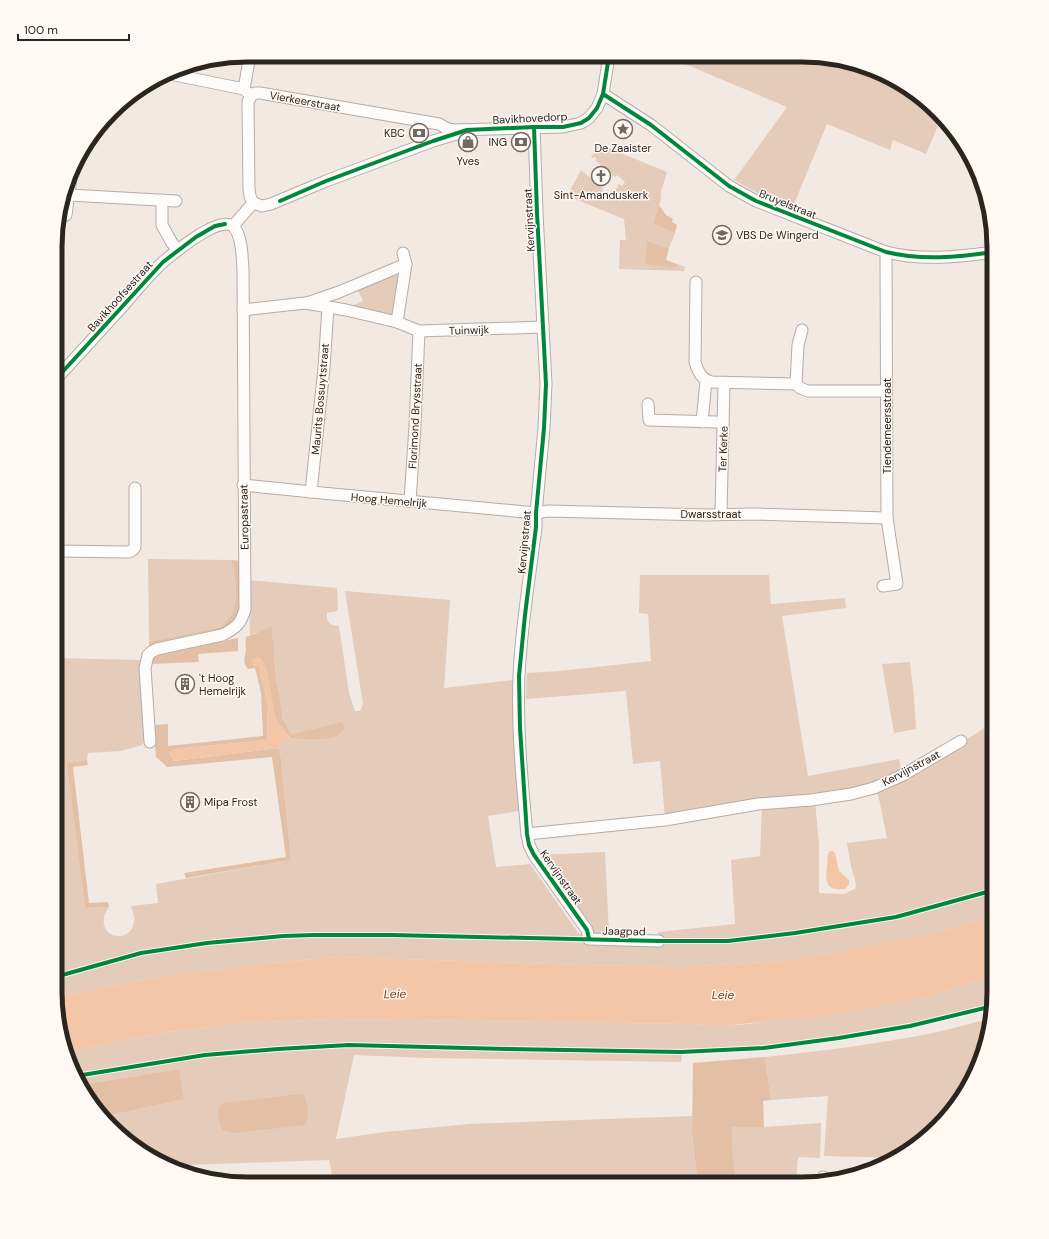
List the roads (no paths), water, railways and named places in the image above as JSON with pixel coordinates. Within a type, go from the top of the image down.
[{"type":"street","points":[[250,62],[248,92],[249,170],[250,196],[253,203],[262,206],[271,204],[355,170],[433,141],[445,132]]},
{"type":"street","name":"Bavikhovedorp","points":[[445,132],[454,130],[563,127],[581,123],[594,113],[597,108],[603,94],[608,62]]},
{"type":"street","name":"Vierkeerstraat","points":[[177,76],[248,92],[260,92],[440,124],[445,132]]},
{"type":"street","name":"Bruyelstraat","points":[[603,94],[651,125],[729,186],[756,201],[886,252],[900,255],[949,257],[987,253]]},
{"type":"street","name":"Kervijnstraat","points":[[534,127],[546,384],[536,527],[525,615],[520,676],[520,728],[527,834],[529,845],[534,855],[587,930],[589,939]]},
{"type":"street","points":[[70,194],[176,201]]},
{"type":"street","points":[[66,215],[68,198]]},
{"type":"street","points":[[162,200],[162,225],[172,244],[178,250]]},
{"type":"street","points":[[233,226],[253,203]]},
{"type":"street","name":"Bavikhoofsestraat","points":[[62,372],[163,262],[196,237],[216,226],[229,224],[233,226]]},
{"type":"street","name":"Europastraat","points":[[150,742],[145,668],[148,655],[157,649],[222,635],[232,630],[242,620],[245,609],[242,248],[237,231],[233,226]]},
{"type":"street","name":"Tiendemeersstraat","points":[[883,586],[897,584],[887,518],[886,252]]},
{"type":"street","name":"Tuinwijk","points":[[305,304],[339,292],[405,259],[397,322]]},
{"type":"street","points":[[696,282],[694,362],[697,370],[706,381],[724,383],[796,384],[800,388],[808,391],[886,391]]},
{"type":"street","name":"Tuinwijk","points":[[243,310],[305,304],[346,310],[397,322],[419,331],[543,328]]},
{"type":"street","name":"Maurits Bossuytstraat","points":[[311,492],[324,368],[328,307]]},
{"type":"street","points":[[796,384],[798,345],[802,330]]},
{"type":"street","name":"Florimond Brysstraat","points":[[410,501],[419,331]]},
{"type":"street","name":"Ter Kerke","points":[[702,422],[706,381]]},
{"type":"street","name":"Ter Kerke","points":[[721,514],[724,383]]},
{"type":"street","name":"Ter Kerke","points":[[648,404],[649,420],[716,422]]},
{"type":"street","name":"Hoog Hemelrijk","points":[[244,485],[536,512]]},
{"type":"street","points":[[62,551],[130,552],[133,550],[135,547],[135,488]]},
{"type":"street","name":"Dwarsstraat","points":[[536,512],[548,511],[705,515],[752,514],[887,518]]},
{"type":"street","name":"Kervijnstraat","points":[[527,834],[665,820],[758,804],[811,800],[851,794],[874,788],[903,775],[961,741]]},
{"type":"street","name":"Jaagpad","points":[[589,939],[659,941]]},
{"type":"water","points":[[256,657],[262,659],[267,669],[277,722],[289,737],[277,748],[174,761],[169,752],[174,749],[267,740],[268,705],[259,666],[255,667],[251,661]]},
{"type":"water","points":[[830,851],[835,853],[839,871],[849,880],[849,884],[845,889],[834,889],[828,884],[826,872]]},
{"type":"water","name":"Leie","points":[[987,918],[987,978],[927,997],[830,1015],[723,1026],[689,1024],[332,1019],[244,1023],[169,1032],[96,1046],[72,1052],[68,1040],[62,1004],[62,997],[166,976],[259,964],[336,957],[682,967],[781,961],[934,933]]},
{"type":"place","name":"De Zaaister","points":[[623,129]]},
{"type":"place","name":"KBC","points":[[419,133]]},
{"type":"place","name":"Yves","points":[[468,142]]},
{"type":"place","name":"ING","points":[[521,142]]},
{"type":"place","name":"Sint-Amanduskerk","points":[[601,176]]},
{"type":"place","name":"VBS De Wingerd","points":[[722,235]]},
{"type":"place","name":"'t Hoog Hemelrijk","points":[[185,684]]},
{"type":"place","name":"Mipa Frost","points":[[190,802]]}]
